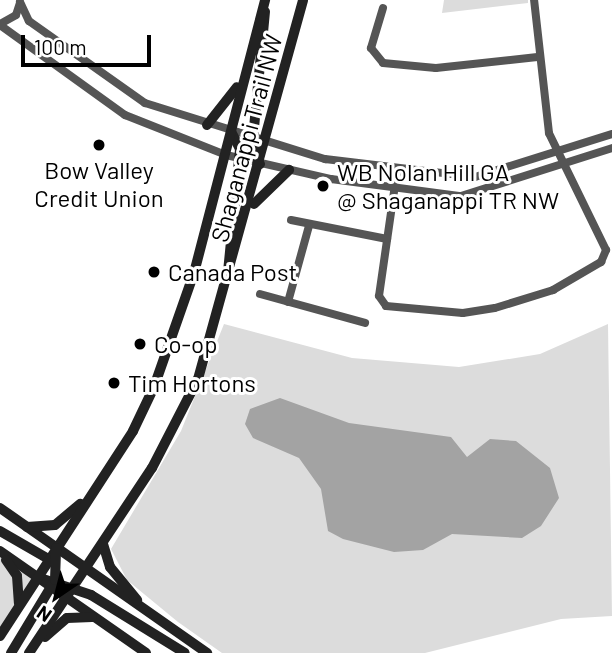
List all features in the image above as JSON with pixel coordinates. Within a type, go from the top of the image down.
[{"type":"main road","name":"Shaganappi Trail NW","points":[[30,652],[103,544],[182,415],[228,289],[303,0]]},
{"type":"main road","name":"Shaganappi Trail NW","points":[[0,636],[38,578],[53,561],[56,548],[133,431],[172,343],[232,133],[243,75],[265,1]]},
{"type":"main road","points":[[260,164],[252,139],[265,1]]},
{"type":"main road","points":[[207,125],[224,111],[243,75]]},
{"type":"main road","points":[[228,289],[240,159],[232,133]]},
{"type":"main road","points":[[250,209],[289,170]]},
{"type":"main road","points":[[26,527],[60,522],[99,485]]},
{"type":"main road","points":[[0,508],[207,653]]},
{"type":"main road","points":[[0,531],[53,561],[85,569]]},
{"type":"main road","points":[[103,544],[110,567],[145,609]]},
{"type":"main road","points":[[0,552],[38,578],[53,584],[73,586],[185,653]]},
{"type":"main road","points":[[0,552],[17,576],[18,608]]},
{"type":"main road","points":[[11,653],[53,584],[53,561]]},
{"type":"main road","points":[[53,584],[66,597],[146,653]]},
{"type":"main road","points":[[30,652],[67,618],[95,618]]},
{"type":"street","points":[[397,171],[379,296],[386,306],[463,313],[553,290],[601,262],[606,250],[557,153],[537,57],[534,0]]},
{"type":"street","points":[[20,1],[16,15],[0,24],[115,109],[226,155],[260,164],[392,191],[461,196],[563,167],[612,148]]},
{"type":"street","points":[[20,1],[29,21],[109,82],[207,125],[265,143],[397,171],[475,177],[612,134]]},
{"type":"street","points":[[383,8],[371,48],[383,63],[436,68],[537,57]]},
{"type":"street","points":[[291,220],[309,226],[387,239]]},
{"type":"street","points":[[288,302],[309,226]]},
{"type":"street","points":[[260,294],[365,323]]},
{"type":"shaded area","points":[[444,0],[528,0],[528,3],[442,13]]},
{"type":"shaded area","points":[[224,324],[352,358],[459,367],[540,354],[608,324],[612,616],[561,619],[425,653],[222,653],[178,622],[127,580],[111,549],[181,431]]},
{"type":"shaded area","points":[[280,398],[349,423],[451,437],[467,457],[490,439],[516,441],[550,468],[559,498],[541,526],[522,538],[452,534],[423,550],[394,552],[343,539],[328,531],[321,489],[299,458],[253,438],[245,424],[250,409]]},
{"type":"shaded area","points":[[0,554],[39,581],[0,640]]},
{"type":"place","name":"Bow Valley Credit Union","points":[[99,145]]},
{"type":"place","name":"WB Nolan Hill GA @ Shaganappi TR NW","points":[[323,186]]},
{"type":"place","name":"Canada Post","points":[[154,272]]},
{"type":"place","name":"Co-op","points":[[140,344]]},
{"type":"place","name":"Tim Hortons","points":[[114,383]]}]
